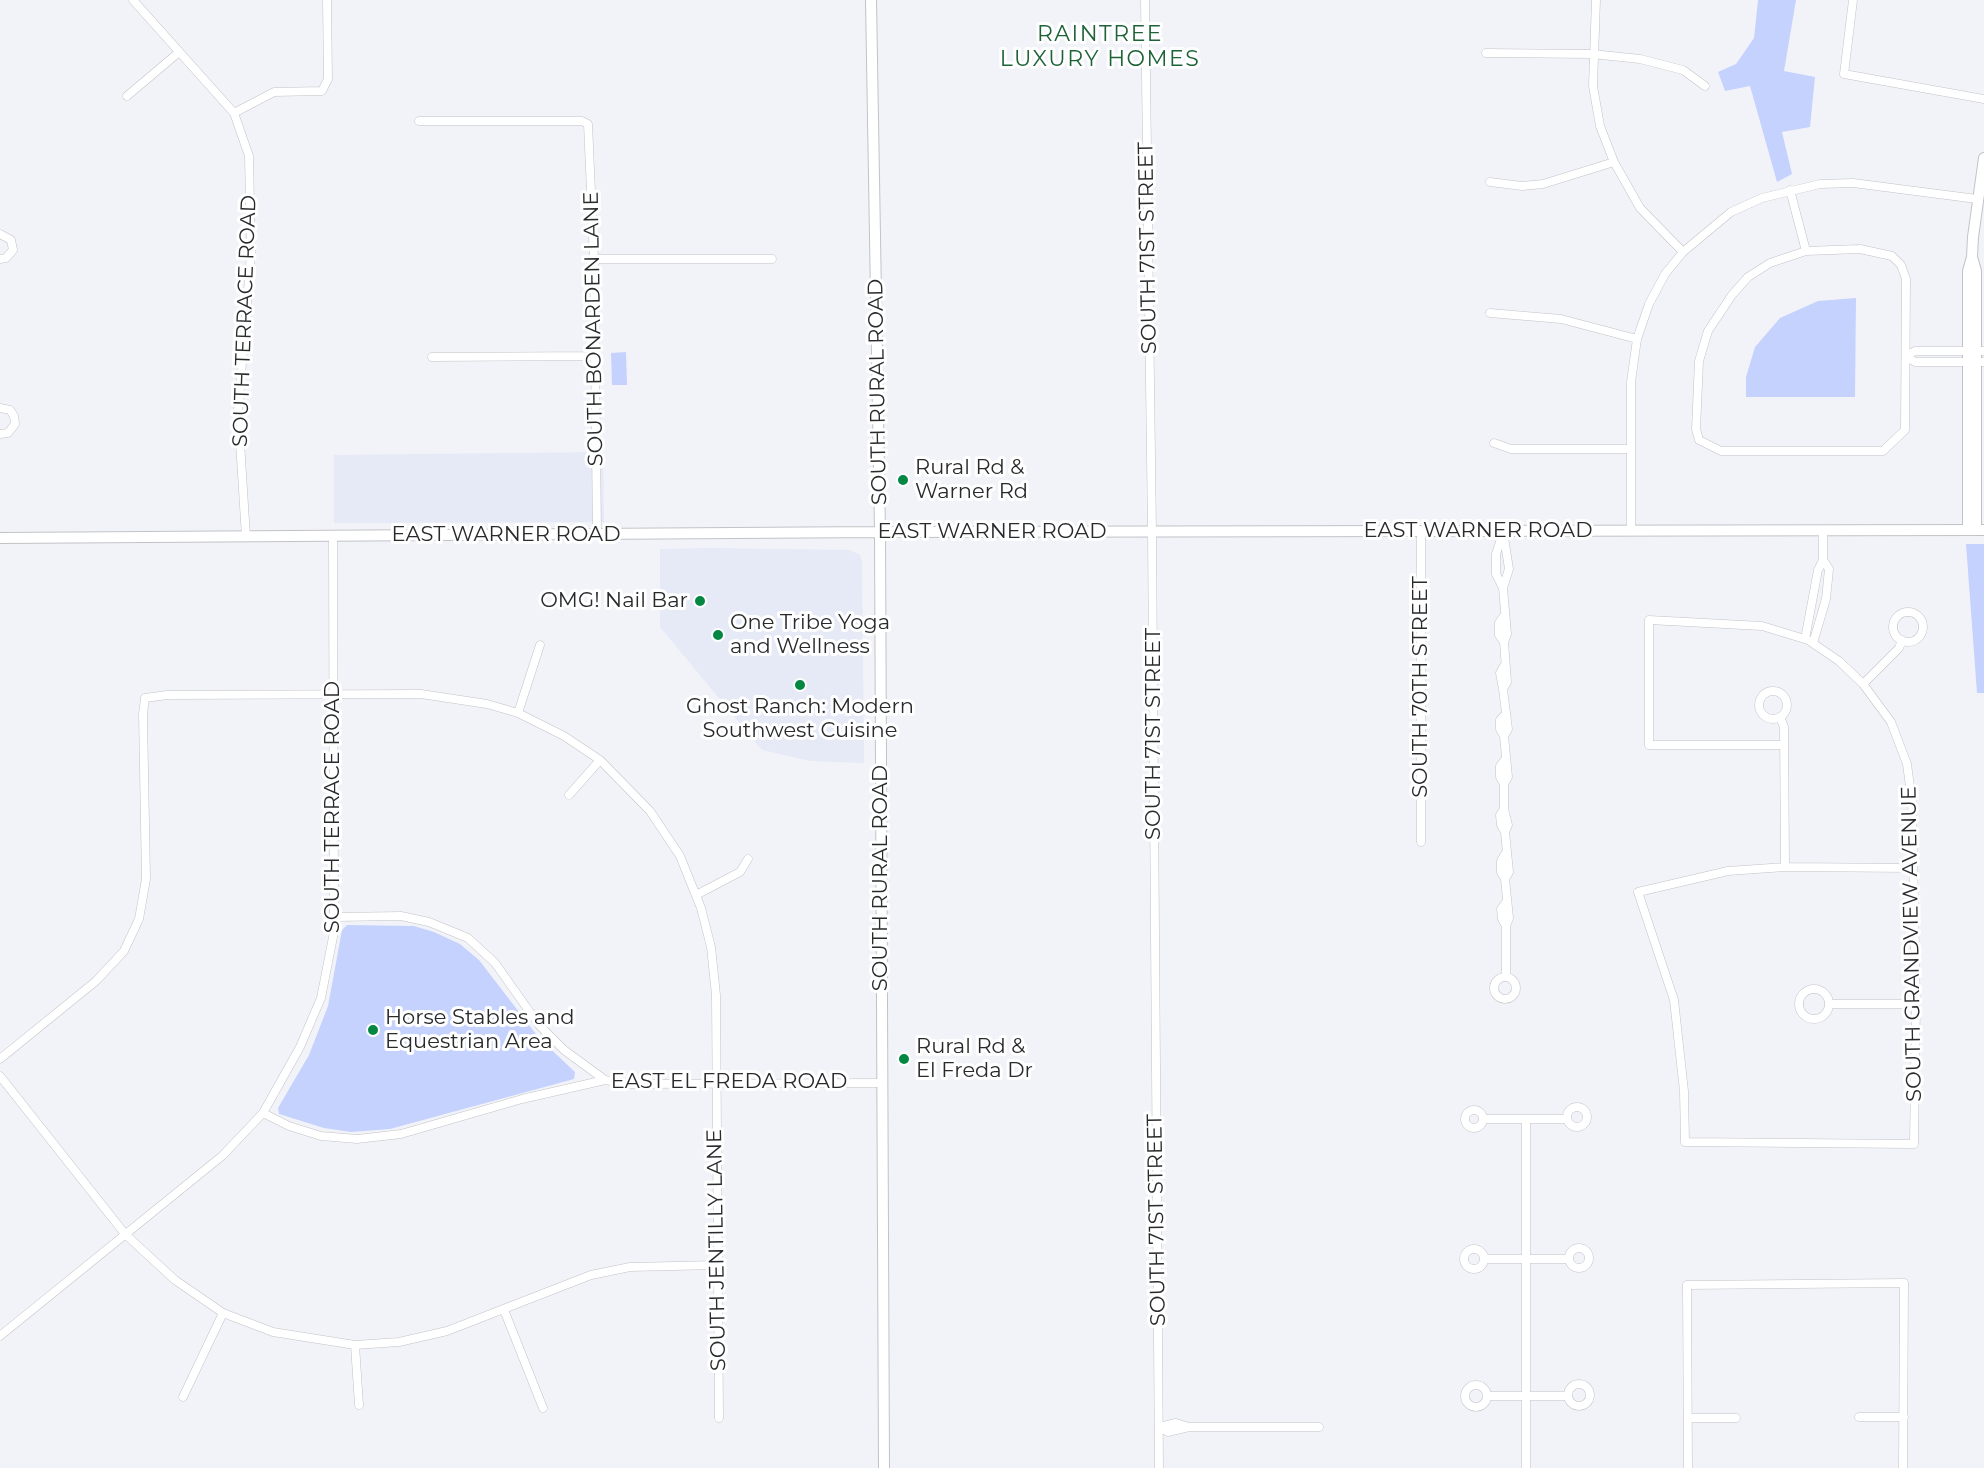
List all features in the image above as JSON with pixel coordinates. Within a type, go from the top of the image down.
[{"type":"main road","name":"SOUTH RURAL ROAD","points":[[871,0],[880,532],[884,1468]]},
{"type":"main road","points":[[1976,530],[1976,271],[1972,257],[1977,199],[1984,158]]},
{"type":"main road","name":"EAST WARNER ROAD","points":[[0,538],[880,532],[1976,530]]},
{"type":"street","points":[[133,0],[178,53],[234,112],[274,92],[322,91],[327,79],[327,0]]},
{"type":"street","name":"SOUTH 71ST STREET","points":[[1145,0],[1152,532],[1159,1468]]},
{"type":"street","points":[[1596,0],[1592,54],[1593,86],[1600,126],[1614,162],[1640,208],[1683,252]]},
{"type":"street","points":[[1853,0],[1844,74],[1984,99]]},
{"type":"street","points":[[128,96],[178,53]]},
{"type":"street","points":[[1486,53],[1592,54],[1640,59],[1683,69],[1705,86]]},
{"type":"street","name":"SOUTH TERRACE ROAD","points":[[234,112],[249,156],[252,254],[238,411],[246,537]]},
{"type":"street","name":"SOUTH BONARDEN LANE","points":[[419,121],[582,121],[588,124],[594,259],[597,535]]},
{"type":"street","points":[[1490,182],[1522,186],[1544,184],[1614,162]]},
{"type":"street","points":[[1631,531],[1630,382],[1637,339],[1649,304],[1665,274],[1683,252],[1731,212],[1790,190],[1820,184],[1853,183],[1977,199]]},
{"type":"street","points":[[1790,190],[1806,251]]},
{"type":"street","points":[[0,234],[11,240],[13,250],[6,258],[0,259]]},
{"type":"street","points":[[1860,249],[1892,256],[1901,266],[1906,279],[1905,430],[1883,451],[1721,451],[1699,440],[1696,429],[1699,361],[1708,331],[1720,310],[1748,277],[1770,263],[1806,251],[1860,249]]},
{"type":"street","points":[[594,259],[772,259]]},
{"type":"street","points":[[1490,313],[1561,320],[1637,339]]},
{"type":"street","points":[[1906,356],[1915,351],[1975,356]]},
{"type":"street","points":[[432,357],[595,357]]},
{"type":"street","points":[[0,408],[10,410],[15,424],[8,433],[0,434]]},
{"type":"street","points":[[1494,443],[1511,449],[1630,449]]},
{"type":"street","points":[[1809,641],[1818,570],[1823,560],[1823,530]]},
{"type":"street","name":"SOUTH 70TH STREET","points":[[1421,531],[1421,842]]},
{"type":"street","points":[[1503,531],[1496,561],[1496,574],[1503,588]]},
{"type":"street","points":[[1503,531],[1509,561],[1509,574],[1503,588],[1503,617],[1499,623],[1499,635],[1504,642],[1504,666],[1500,673],[1504,716],[1500,720],[1500,729],[1504,736],[1504,761],[1500,766],[1500,777],[1504,784],[1504,809],[1500,815],[1500,825],[1505,832],[1505,854],[1501,861],[1501,872],[1505,879],[1506,902],[1501,909],[1502,919],[1506,926],[1506,976]]},
{"type":"street","name":"SOUTH TERRACE ROAD","points":[[0,1336],[222,1156],[263,1113],[300,1047],[321,998],[335,917],[333,536]]},
{"type":"street","points":[[1809,641],[1825,606],[1829,569],[1823,560]]},
{"type":"street","points":[[1814,603],[1825,606]]},
{"type":"street","name":"SOUTH GRANDVIEW AVENUE","points":[[1784,745],[1649,745],[1649,620],[1762,626],[1809,641],[1839,661],[1863,684],[1891,722],[1907,764],[1912,802],[1916,1004],[1914,1144],[1685,1142],[1684,1091],[1674,1000],[1638,892],[1728,871],[1785,867]]},
{"type":"street","points":[[1863,684],[1899,648],[1902,640]]},
{"type":"street","points":[[518,713],[540,645]]},
{"type":"street","name":"SOUTH JENTILLY LANE","points":[[0,1059],[96,981],[124,951],[139,919],[146,879],[143,714],[146,698],[167,695],[421,694],[471,700],[518,713],[564,736],[600,760],[650,811],[680,856],[696,895],[714,964],[719,1418]]},
{"type":"street","points":[[1780,717],[1784,727],[1785,867],[1913,868]]},
{"type":"street","points":[[569,795],[600,760]]},
{"type":"street","points":[[696,895],[740,872],[748,859]]},
{"type":"street","points":[[335,917],[401,916],[429,922],[468,938],[495,963],[539,1025],[564,1050],[605,1080]]},
{"type":"street","points":[[1829,1004],[1916,1004]]},
{"type":"street","points":[[0,1076],[125,1234],[175,1280],[223,1313],[273,1332],[354,1345],[399,1342],[447,1331],[591,1275],[630,1267],[717,1265]]},
{"type":"street","name":"EAST EL FREDA ROAD","points":[[263,1113],[289,1126],[321,1136],[357,1139],[401,1134],[522,1099],[605,1080],[630,1084],[882,1083]]},
{"type":"street","points":[[1483,1119],[1567,1119]]},
{"type":"street","points":[[1526,1119],[1526,1468]]},
{"type":"street","points":[[1484,1259],[1569,1259]]},
{"type":"street","points":[[1688,1468],[1687,1285],[1904,1283],[1903,1468]]},
{"type":"street","points":[[504,1310],[543,1408]]},
{"type":"street","points":[[183,1397],[223,1313]]},
{"type":"street","points":[[354,1345],[359,1405]]},
{"type":"street","points":[[1487,1396],[1568,1396]]},
{"type":"street","points":[[1859,1417],[1904,1417]]},
{"type":"street","points":[[1688,1418],[1736,1418]]},
{"type":"street","points":[[1159,1427],[1176,1423],[1190,1427],[1319,1427]]},
{"type":"shaded area","points":[[1758,0],[1796,0],[1784,71],[1815,77],[1810,127],[1782,132],[1792,174],[1777,182],[1750,86],[1725,91],[1718,72],[1736,64],[1754,38]]},
{"type":"shaded area","points":[[1856,298],[1855,397],[1746,397],[1746,377],[1755,347],[1780,318],[1818,301]]},
{"type":"shaded area","points":[[626,352],[627,385],[612,385],[611,353]]},
{"type":"shaded area","points":[[603,452],[604,522],[334,523],[334,455]]},
{"type":"shaded area","points":[[1966,544],[1984,544],[1984,693],[1977,693]]},
{"type":"shaded area","points":[[660,549],[850,550],[860,555],[862,562],[864,763],[811,761],[762,750],[660,627]]},
{"type":"shaded area","points":[[347,925],[414,926],[460,944],[479,960],[539,1038],[575,1072],[574,1079],[390,1129],[351,1132],[324,1128],[279,1114],[278,1108],[309,1055],[328,1006],[342,930]]},
{"type":"place","name":"Rural Rd & Warner Rd","points":[[903,480]]},
{"type":"place","name":"OMG! Nail Bar","points":[[700,601]]},
{"type":"place","name":"One Tribe Yoga and Wellness","points":[[718,635]]},
{"type":"place","name":"Ghost Ranch: Modern Southwest Cuisine","points":[[800,685]]},
{"type":"place","name":"Horse Stables and Equestrian Area","points":[[373,1030]]},
{"type":"place","name":"Rural Rd & El Freda Dr","points":[[904,1059]]},
{"type":"district","name":"RAINTREE LUXURY HOMES","points":[[1100,48]]}]
